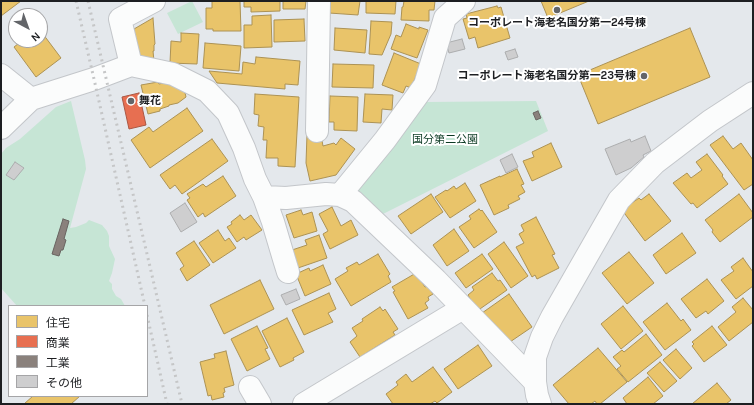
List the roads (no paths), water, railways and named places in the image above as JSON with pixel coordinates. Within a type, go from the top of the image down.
[{"type":"street","points":[[131,65],[120,19],[154,1]]},
{"type":"street","points":[[317,131],[319,1]]},
{"type":"street","points":[[340,195],[385,140],[425,85],[445,18],[464,1]]},
{"type":"street","points":[[1,128],[31,99],[94,79],[131,65],[173,74],[207,91],[228,113],[244,148],[273,222],[288,272]]},
{"type":"street","points":[[1,75],[31,99]]},
{"type":"street","points":[[540,404],[535,382],[535,357],[542,337],[619,200],[655,163],[710,120],[753,94]]},
{"type":"street","points":[[264,197],[286,198],[326,194],[340,195],[353,201],[431,275],[535,382]]},
{"type":"street","points":[[304,404],[463,308]]},
{"type":"railway","points":[[76,1],[145,305]]},
{"type":"railway","points":[[88,1],[182,404]]},
{"type":"railway","points":[[148,319],[167,404]]},
{"type":"place","name":"コーポレート海老名国分第一24号棟","points":[[557,10]]},
{"type":"place","name":"コーポレート海老名国分第一23号棟","points":[[644,76]]},
{"type":"place","name":"舞花","points":[[131,101]]},
{"type":"park label","name":"国分第二公園","points":[[445,140]]}]
